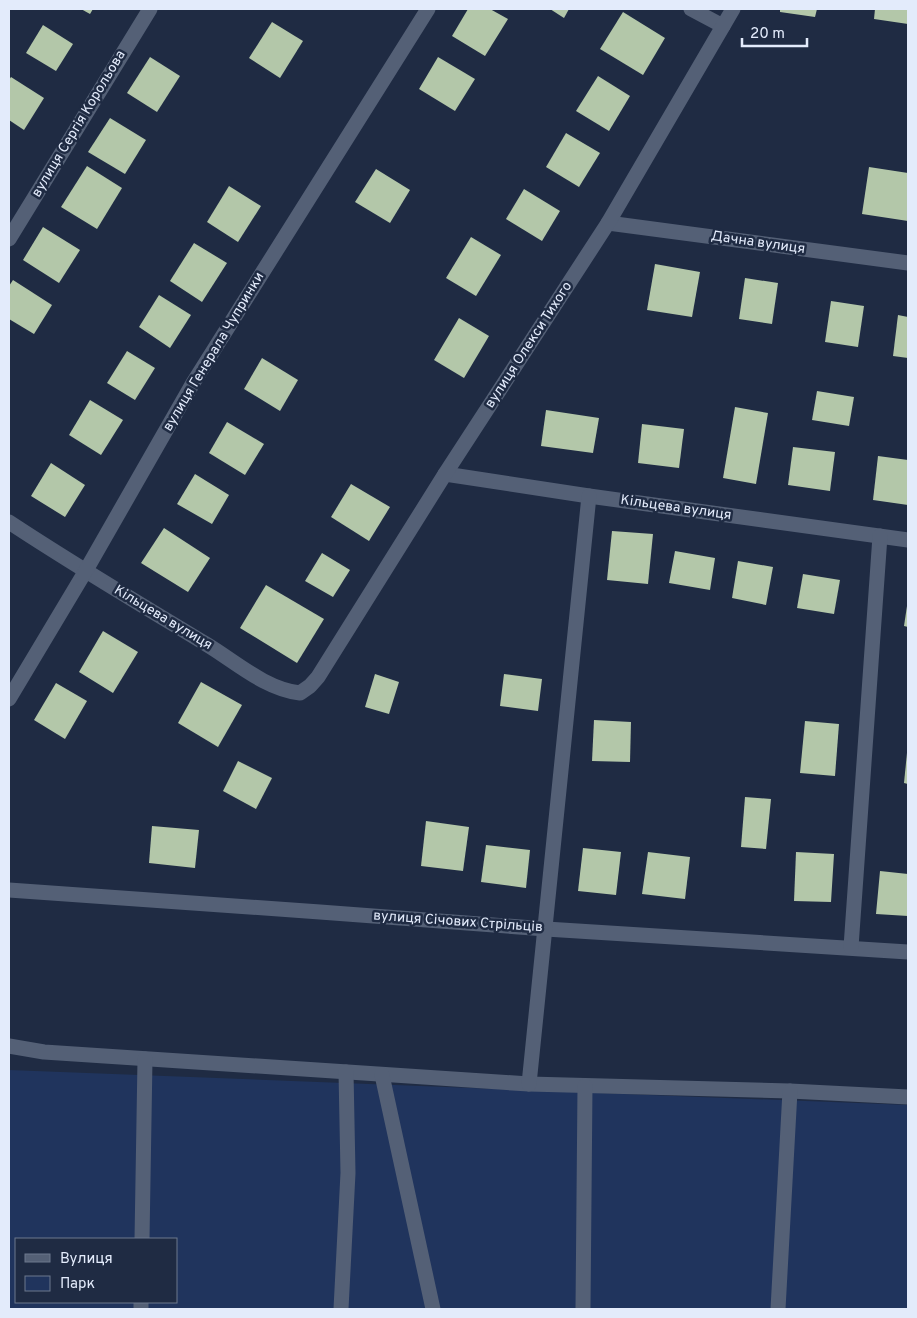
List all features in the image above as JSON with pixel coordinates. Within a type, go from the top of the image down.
[{"type":"street","name":"вулиця Сергія Корольова","points":[[9,239],[150,9]]},
{"type":"street","name":"вулиця Генерала Чупринки","points":[[9,699],[85,572],[193,383],[428,9]]},
{"type":"street","points":[[691,9],[723,26]]},
{"type":"street","name":"вулиця Олекси Тихого","points":[[318,677],[445,474],[608,223],[733,9]]},
{"type":"street","name":"Дачна вулиця","points":[[608,223],[908,263]]},
{"type":"street","name":"Кільцева вулиця","points":[[445,474],[588,496],[908,540]]},
{"type":"street","points":[[529,1084],[588,496]]},
{"type":"street","name":"Кільцева вулиця","points":[[9,522],[85,572],[270,684],[291,692],[300,693],[318,677]]},
{"type":"street","points":[[850,947],[880,536]]},
{"type":"street","name":"вулиця Січових Стрільців","points":[[9,890],[546,929],[908,952]]},
{"type":"street","points":[[9,1046],[44,1052],[529,1084],[790,1091],[908,1097]]},
{"type":"street","points":[[142,1238],[145,1059]]},
{"type":"street","points":[[341,1309],[348,1173],[346,1072]]},
{"type":"street","points":[[382,1075],[433,1309]]},
{"type":"street","points":[[583,1309],[585,1086]]},
{"type":"street","points":[[778,1309],[790,1091]]},
{"type":"green space","points":[[9,1070],[908,1105],[908,1309],[9,1309]]},
{"type":"building","points":[[81,9],[93,9],[90,14]]},
{"type":"building","points":[[468,9],[490,9],[508,19],[485,56],[452,36]]},
{"type":"building","points":[[550,9],[569,9],[564,18]]},
{"type":"building","points":[[780,9],[817,9],[815,17],[780,12]]},
{"type":"building","points":[[875,9],[908,9],[908,24],[874,19]]},
{"type":"building","points":[[623,12],[665,38],[643,75],[600,49]]},
{"type":"building","points":[[272,22],[303,41],[280,78],[249,58]]},
{"type":"building","points":[[43,25],[73,44],[56,71],[26,53]]},
{"type":"building","points":[[150,57],[180,76],[157,112],[127,93]]},
{"type":"building","points":[[438,57],[475,79],[455,111],[419,89]]},
{"type":"building","points":[[598,76],[630,96],[609,131],[576,111]]},
{"type":"building","points":[[11,77],[44,98],[24,130],[9,120],[9,80]]},
{"type":"building","points":[[110,118],[146,140],[125,174],[88,152]]},
{"type":"building","points":[[566,133],[600,153],[579,187],[546,167]]},
{"type":"building","points":[[87,166],[122,188],[97,229],[61,207]]},
{"type":"building","points":[[869,167],[908,173],[908,221],[862,214]]},
{"type":"building","points":[[376,169],[410,190],[390,223],[355,202]]},
{"type":"building","points":[[229,186],[261,206],[238,242],[207,222]]},
{"type":"building","points":[[524,189],[560,211],[542,241],[506,219]]},
{"type":"building","points":[[43,227],[80,250],[59,283],[23,260]]},
{"type":"building","points":[[471,237],[501,255],[476,296],[446,278]]},
{"type":"building","points":[[194,243],[227,263],[202,302],[170,281]]},
{"type":"building","points":[[655,264],[700,272],[692,317],[647,310]]},
{"type":"building","points":[[745,278],[778,283],[772,324],[739,319]]},
{"type":"building","points":[[13,280],[52,305],[34,334],[9,319],[9,286]]},
{"type":"building","points":[[159,295],[191,315],[170,348],[139,327]]},
{"type":"building","points":[[831,301],[864,306],[858,347],[825,342]]},
{"type":"building","points":[[898,315],[908,317],[908,358],[893,356]]},
{"type":"building","points":[[459,318],[489,336],[464,378],[434,360]]},
{"type":"building","points":[[127,351],[155,368],[135,400],[107,383]]},
{"type":"building","points":[[262,358],[298,380],[280,411],[244,389]]},
{"type":"building","points":[[817,391],[854,397],[849,426],[812,420]]},
{"type":"building","points":[[90,400],[123,420],[101,455],[69,435]]},
{"type":"building","points":[[735,407],[768,413],[756,484],[723,478]]},
{"type":"building","points":[[546,410],[599,418],[593,453],[541,446]]},
{"type":"building","points":[[227,422],[264,444],[245,475],[209,453]]},
{"type":"building","points":[[642,424],[684,429],[679,468],[638,463]]},
{"type":"building","points":[[793,447],[835,452],[830,491],[788,485]]},
{"type":"building","points":[[878,456],[908,460],[908,505],[873,500]]},
{"type":"building","points":[[51,463],[85,485],[65,517],[31,496]]},
{"type":"building","points":[[195,474],[229,495],[212,524],[177,504]]},
{"type":"building","points":[[351,484],[390,507],[369,541],[331,517]]},
{"type":"building","points":[[164,528],[210,558],[188,592],[141,563]]},
{"type":"building","points":[[612,531],[653,534],[648,584],[607,580]]},
{"type":"building","points":[[675,551],[715,558],[710,590],[669,583]]},
{"type":"building","points":[[322,553],[350,570],[333,597],[305,581]]},
{"type":"building","points":[[738,561],[773,567],[766,605],[732,598]]},
{"type":"building","points":[[803,574],[840,580],[834,614],[797,608]]},
{"type":"building","points":[[266,585],[324,619],[297,663],[240,628]]},
{"type":"building","points":[[908,606],[908,627],[904,626]]},
{"type":"building","points":[[103,631],[138,652],[113,693],[79,672]]},
{"type":"building","points":[[375,674],[399,682],[389,714],[365,707]]},
{"type":"building","points":[[504,674],[542,679],[538,711],[500,706]]},
{"type":"building","points":[[201,682],[242,705],[218,747],[178,723]]},
{"type":"building","points":[[56,683],[87,701],[65,739],[34,720]]},
{"type":"building","points":[[594,720],[631,722],[630,762],[592,761]]},
{"type":"building","points":[[805,721],[839,724],[835,776],[800,773]]},
{"type":"building","points":[[908,753],[908,784],[904,783]]},
{"type":"building","points":[[238,761],[272,778],[256,809],[223,791]]},
{"type":"building","points":[[745,797],[771,799],[766,849],[741,847]]},
{"type":"building","points":[[426,821],[469,827],[463,871],[421,866]]},
{"type":"building","points":[[152,826],[199,830],[195,868],[149,863]]},
{"type":"building","points":[[486,845],[530,850],[526,888],[481,882]]},
{"type":"building","points":[[583,848],[621,852],[616,895],[578,891]]},
{"type":"building","points":[[648,852],[690,857],[685,899],[642,894]]},
{"type":"building","points":[[796,852],[834,854],[831,902],[794,901]]},
{"type":"building","points":[[880,871],[908,874],[908,916],[876,914]]}]
